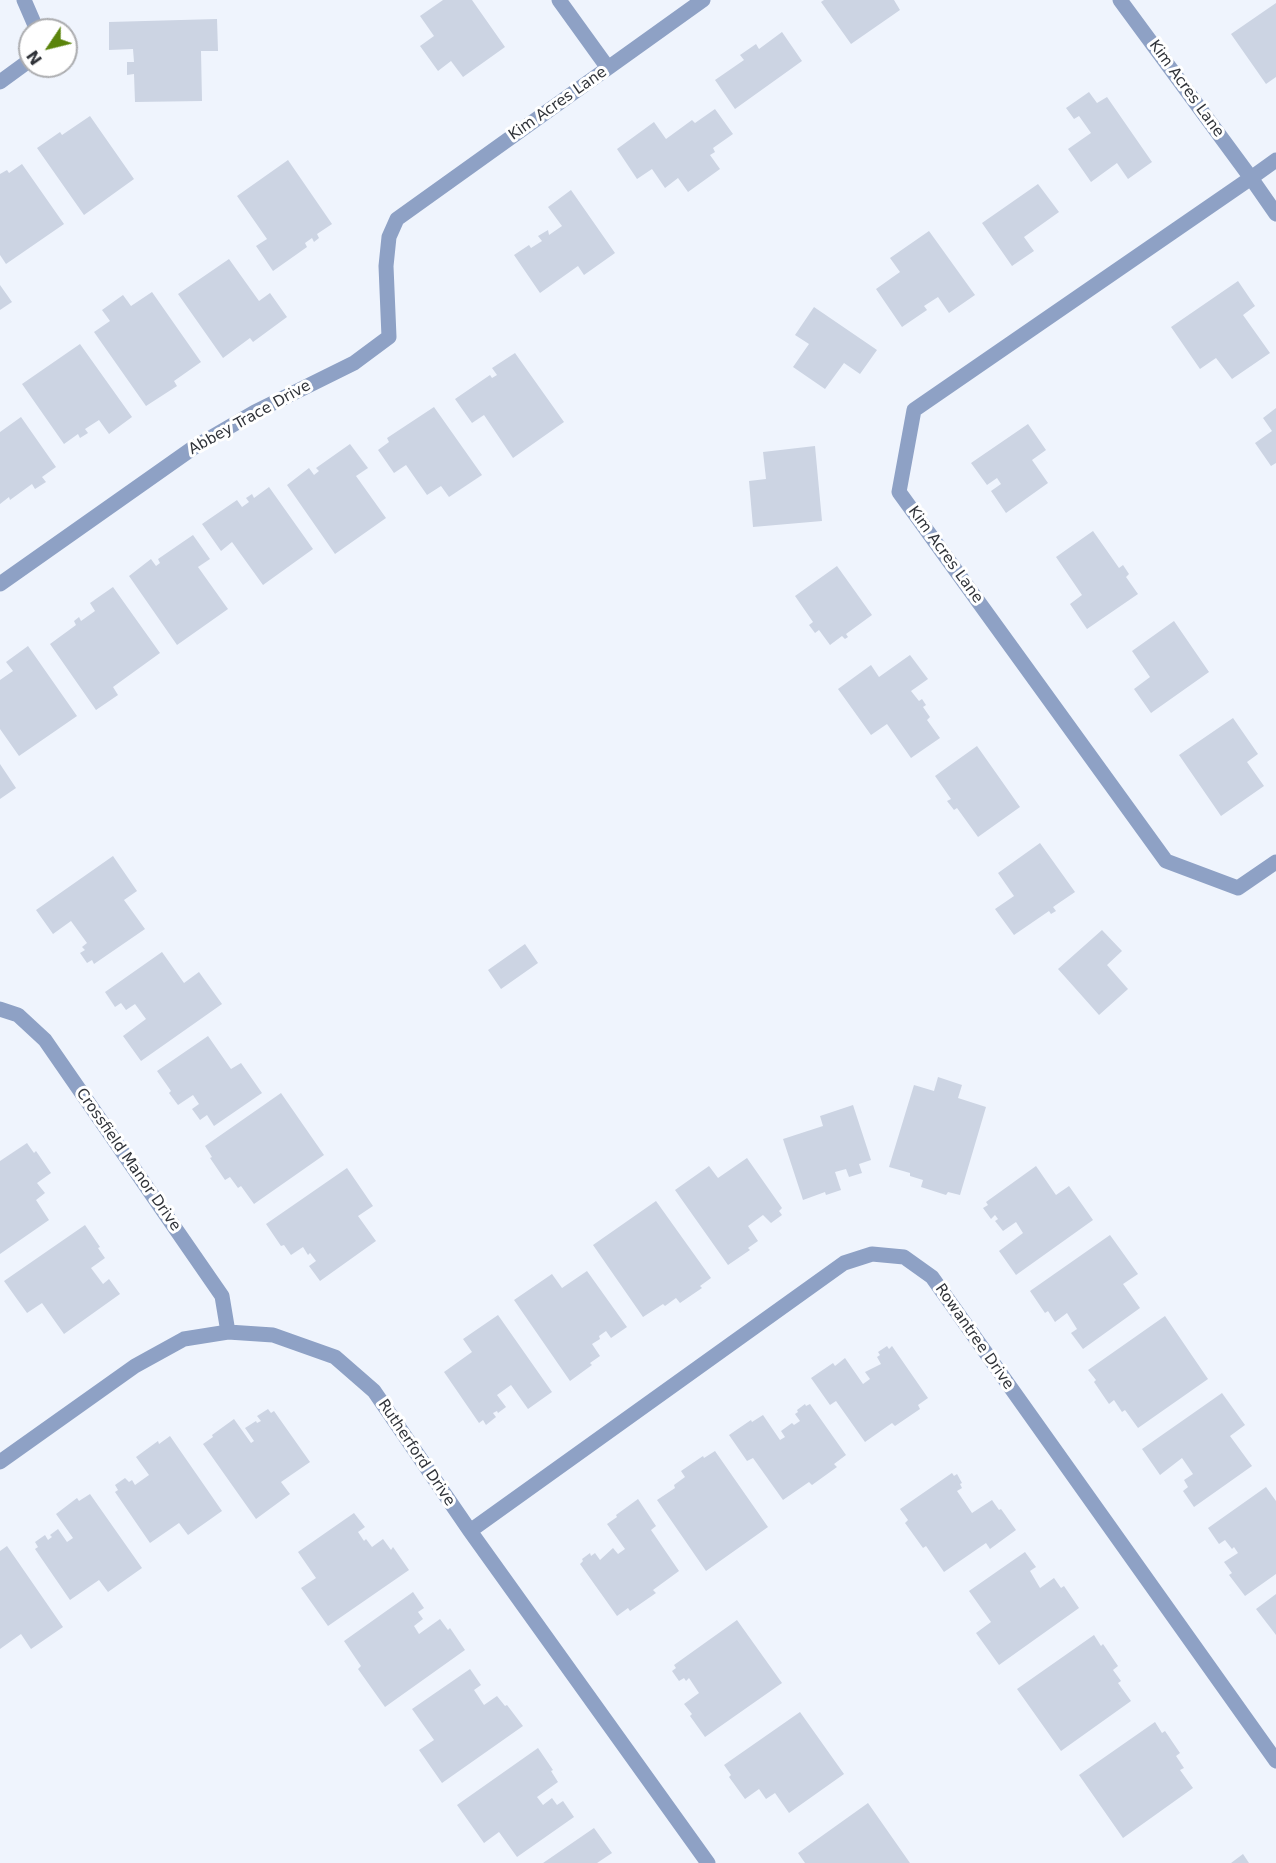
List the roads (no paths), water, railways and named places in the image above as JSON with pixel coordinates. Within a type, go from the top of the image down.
[{"type":"street","points":[[24,0],[32,18]]},
{"type":"street","points":[[559,0],[608,68]]},
{"type":"street","name":"Kim Acres Lane","points":[[412,207],[703,0]]},
{"type":"street","name":"Kim Acres Lane","points":[[1120,0],[1276,214]]},
{"type":"street","points":[[0,82],[18,69]]},
{"type":"street","name":"Kim Acres Lane","points":[[1276,160],[914,410],[899,492],[1167,861],[1238,888],[1276,862]]},
{"type":"street","name":"Abbey Trace Drive","points":[[0,584],[194,448],[255,412],[354,363],[389,337],[386,266],[389,237],[397,219],[412,207]]},
{"type":"street","name":"Crossfield Manor Drive","points":[[0,1009],[18,1015],[52,1049],[222,1296],[228,1332]]},
{"type":"street","name":"Rowantree Drive","points":[[470,1531],[844,1263],[872,1254],[904,1257],[932,1277],[1276,1761]]},
{"type":"street","name":"Rutherford Drive","points":[[0,1462],[135,1366],[184,1339],[228,1332],[273,1335],[335,1357],[374,1390],[470,1531],[708,1863]]}]
